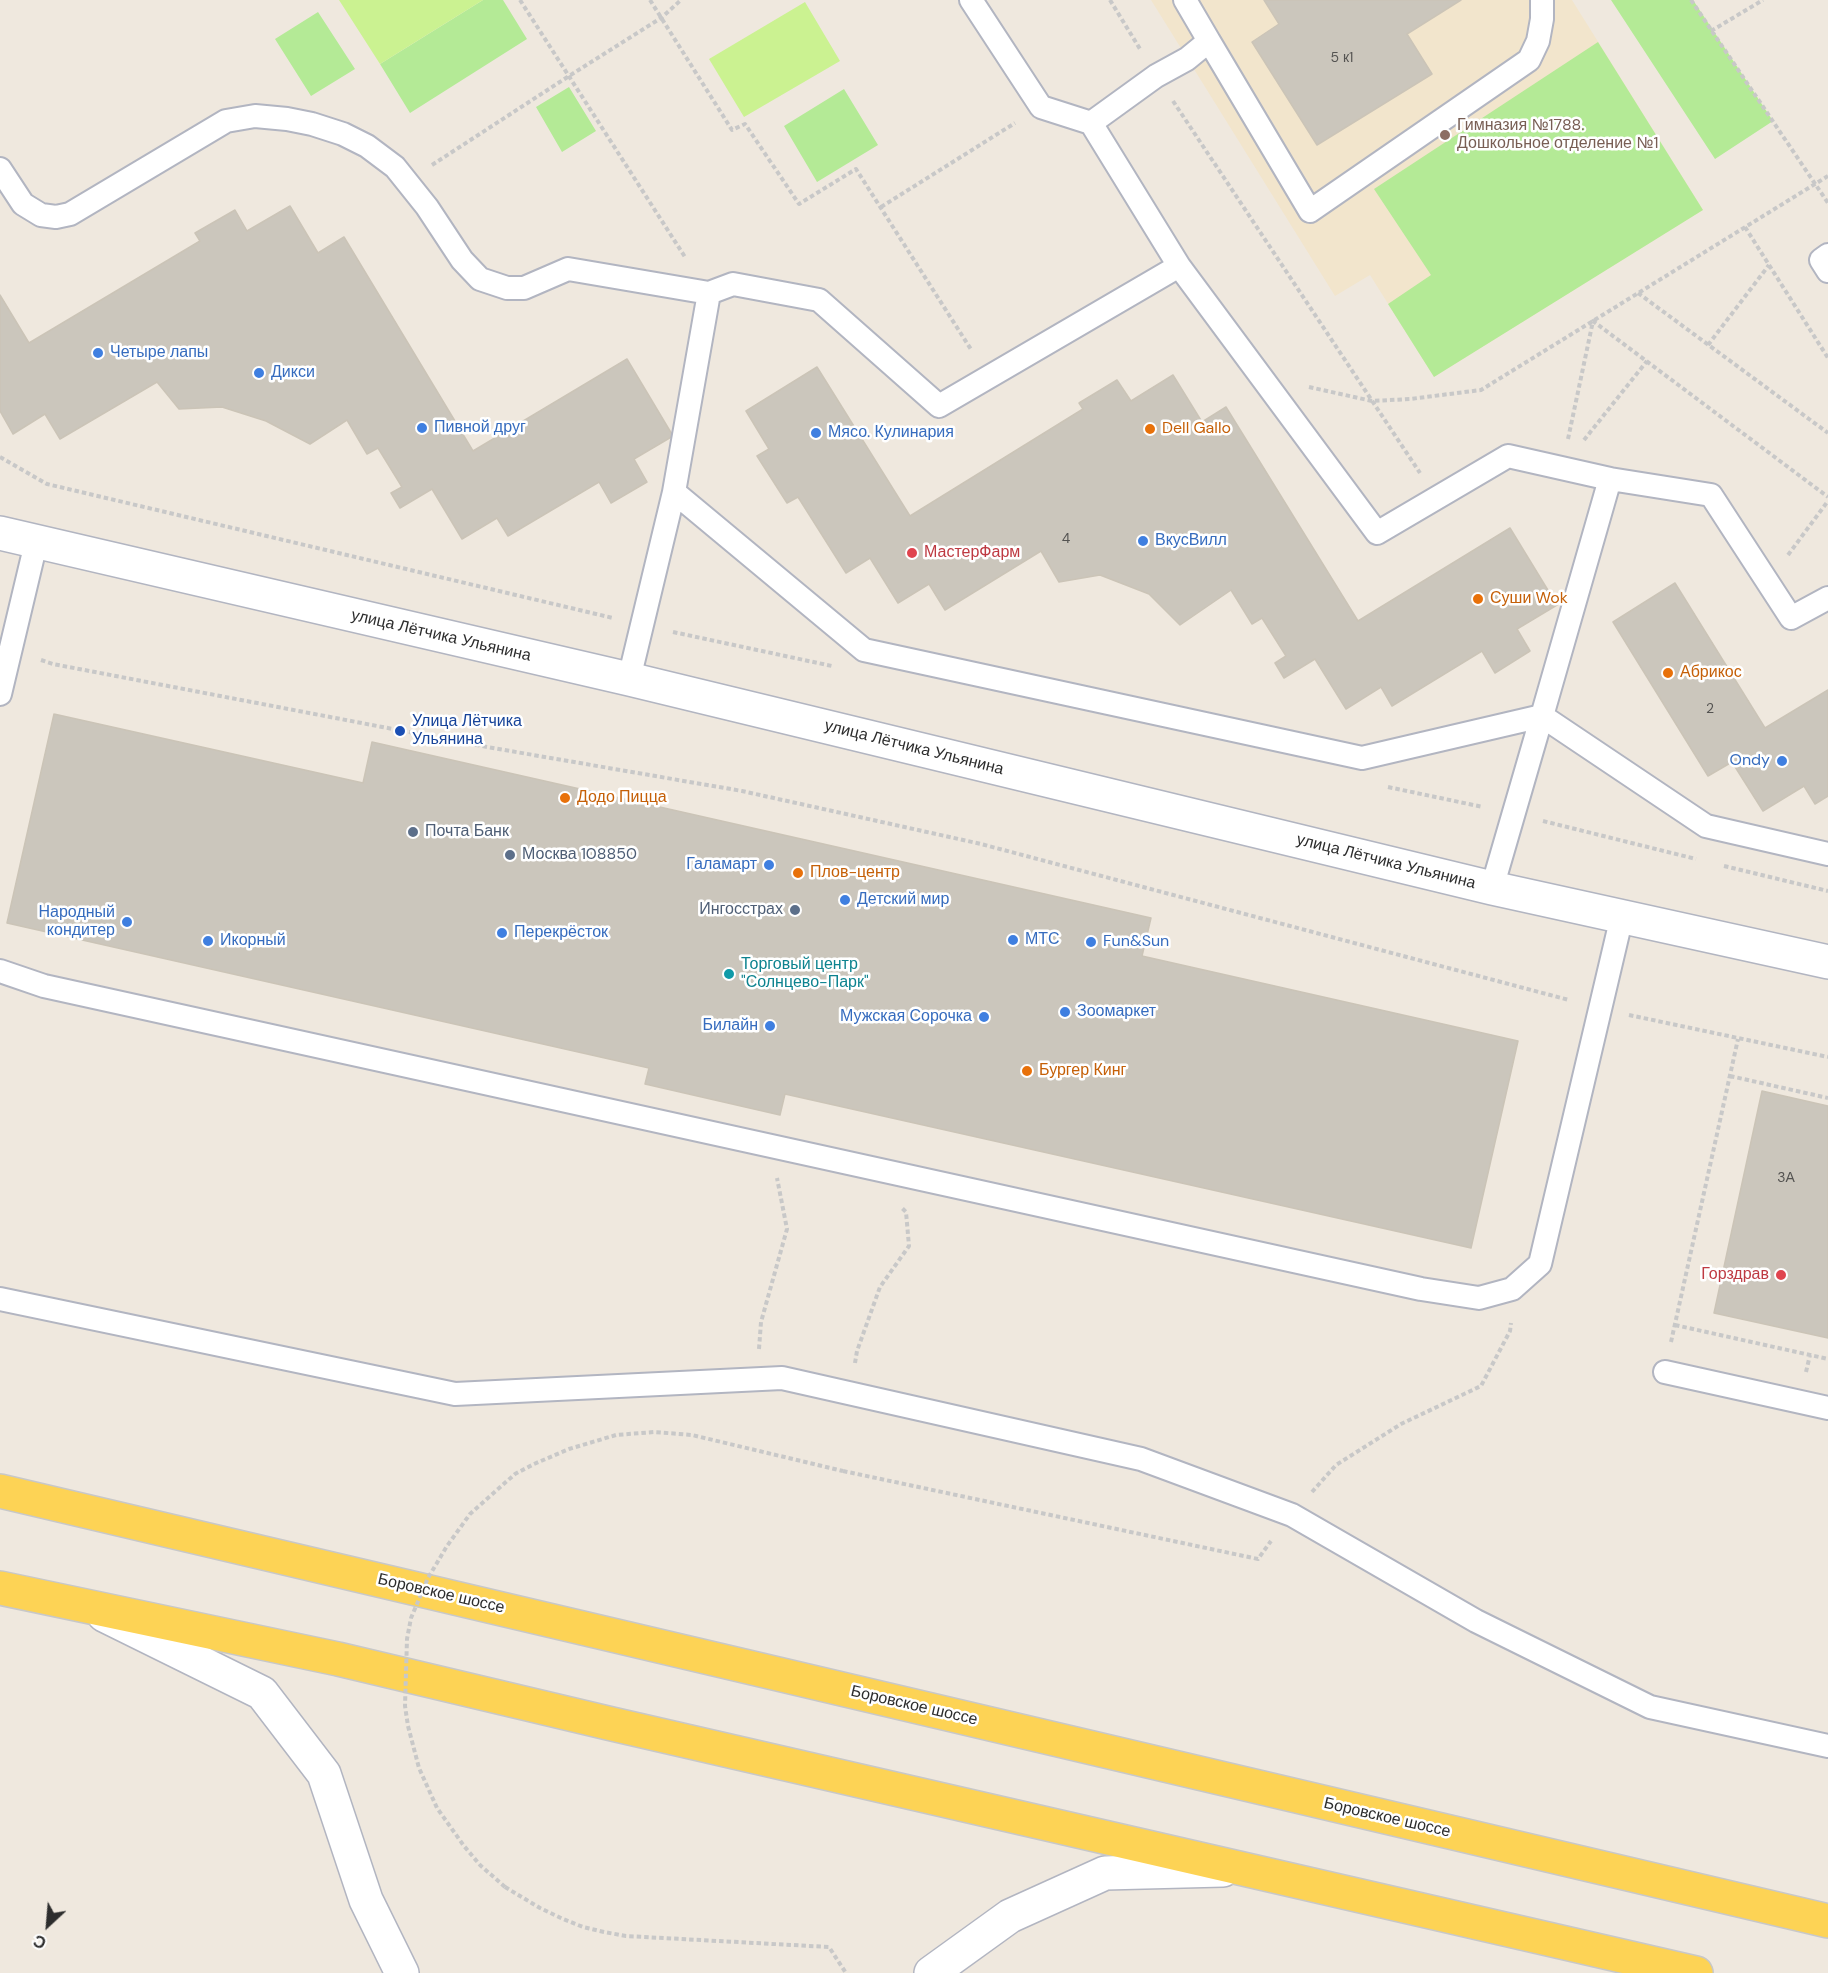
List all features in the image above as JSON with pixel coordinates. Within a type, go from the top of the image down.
[{"type":"main road","name":"Боровское шоссе","points":[[0,1491],[1828,1921]]},
{"type":"main road","points":[[0,1587],[338,1659],[1696,1973]]},
{"type":"street","name":"улица Лётчика Ульянина","points":[[0,533],[629,679],[1492,888],[1828,962]]},
{"type":"street","points":[[80,1604],[262,1693],[324,1774],[366,1900],[402,1973]]},
{"type":"street","points":[[931,1973],[1010,1916],[1105,1873],[1244,1869]]},
{"type":"lane","points":[[971,0],[1041,107],[1091,123],[1179,266],[1377,533],[1508,456],[1610,479],[1711,495],[1791,618],[1828,598]]},
{"type":"lane","points":[[1185,0],[1310,211],[1529,60],[1538,41],[1542,19],[1542,0]]},
{"type":"lane","points":[[1091,123],[1156,76],[1187,59],[1209,41]]},
{"type":"lane","points":[[0,169],[23,204],[41,215],[56,217],[70,214],[226,121],[255,116],[312,124],[343,134],[367,146],[395,167],[427,207],[462,260],[480,279],[507,288],[524,288],[568,269],[709,293],[733,284],[819,300],[939,406],[1179,266]]},
{"type":"lane","points":[[1828,255],[1821,260],[1828,271]]},
{"type":"lane","points":[[629,679],[674,492],[709,293]]},
{"type":"lane","points":[[1492,888],[1610,479]]},
{"type":"lane","points":[[674,492],[864,650],[1362,758],[1542,716],[1706,826],[1828,854]]},
{"type":"lane","points":[[0,694],[36,543]]},
{"type":"lane","points":[[0,971],[44,986],[867,1168],[1421,1290],[1479,1298],[1512,1289],[1540,1264],[1622,916]]},
{"type":"lane","points":[[0,1299],[455,1394],[782,1378],[1141,1459],[1292,1515],[1476,1621],[1650,1707],[1828,1746]]},
{"type":"lane","points":[[1665,1372],[1828,1408]]},
{"type":"path","points":[[520,0],[709,293]]},
{"type":"path","points":[[650,0],[732,130],[745,124],[799,204],[856,169],[989,377]]},
{"type":"path","points":[[407,182],[661,18],[681,0]]},
{"type":"path","points":[[1110,0],[1156,76],[1437,498]]},
{"type":"path","points":[[1691,0],[1828,203]]},
{"type":"path","points":[[1712,31],[1763,0]]},
{"type":"path","points":[[881,207],[1041,107]]},
{"type":"path","points":[[1261,377],[1372,401],[1410,399],[1481,390],[1828,176]]},
{"type":"path","points":[[1745,227],[1828,358]]},
{"type":"path","points":[[1708,345],[1769,265]]},
{"type":"path","points":[[1638,293],[1828,433]]},
{"type":"path","points":[[1593,321],[1828,499],[1768,582]]},
{"type":"path","points":[[1562,469],[1593,321]]},
{"type":"path","points":[[1562,469],[1647,361]]},
{"type":"path","points":[[0,457],[47,484]]},
{"type":"path","points":[[11,645],[53,664],[488,747],[742,791],[981,844],[1600,1008],[1828,1057]]},
{"type":"path","points":[[1665,1372],[1738,1038]]},
{"type":"path","points":[[1730,1076],[1828,1098]]},
{"type":"path","points":[[757,1380],[761,1322],[787,1229],[770,1146]]},
{"type":"path","points":[[850,1394],[857,1351],[880,1287],[909,1246],[906,1212],[867,1168]]},
{"type":"path","points":[[846,1973],[829,1947],[627,1936],[583,1927],[540,1908],[505,1887],[480,1865],[464,1846],[437,1808],[419,1768],[405,1706],[407,1639],[411,1618],[428,1578],[470,1514],[515,1474],[534,1464],[568,1449],[616,1435],[654,1432],[693,1435],[843,1471],[1258,1559],[1292,1515],[1336,1465],[1401,1424],[1481,1386],[1510,1331],[1512,1289]]},
{"type":"path","points":[[1675,1325],[1828,1359]]},
{"type":"shaded area","name":"Гимназия №1788. Дошкольное отделение №1","points":[[1151,0],[1572,0],[1703,210],[1434,377],[1370,275],[1335,296]]},
{"type":"green space","points":[[339,0],[483,0],[380,64]]},
{"type":"green space","points":[[483,0],[503,0],[527,39],[410,113],[380,64]]},
{"type":"green space","points":[[1611,0],[1693,0],[1773,121],[1715,159]]},
{"type":"green space","points":[[805,2],[840,61],[744,117],[709,59]]},
{"type":"green space","points":[[318,12],[355,69],[311,96],[275,39]]},
{"type":"green space","points":[[1598,42],[1703,210],[1434,377],[1388,304],[1431,275],[1374,189]]},
{"type":"green space","points":[[569,87],[596,131],[562,152],[536,107]]},
{"type":"green space","points":[[844,89],[878,145],[817,182],[784,126]]},
{"type":"building","points":[[1264,0],[1461,0],[1407,34],[1432,74],[1317,145],[1252,42],[1279,24]]},
{"type":"building","points":[[290,206],[318,253],[344,237],[473,451],[627,359],[673,436],[634,459],[647,482],[611,503],[599,482],[508,536],[497,518],[462,539],[432,489],[400,508],[391,493],[402,487],[378,448],[367,454],[347,420],[310,444],[266,421],[222,407],[179,409],[157,382],[60,439],[45,414],[13,434],[0,411],[0,295],[29,343],[200,241],[195,233],[235,210],[247,231]]},
{"type":"building","points":[[817,367],[910,516],[1083,409],[1079,403],[1117,380],[1131,401],[1173,375],[1202,422],[1226,407],[1358,621],[1510,528],[1557,605],[1517,629],[1530,651],[1495,673],[1482,651],[1392,706],[1381,687],[1346,709],[1315,659],[1284,678],[1275,663],[1286,656],[1262,618],[1252,624],[1231,590],[1180,625],[1149,594],[1100,575],[1059,582],[1041,551],[945,610],[929,584],[898,603],[870,558],[846,573],[798,497],[787,503],[757,456],[769,449],[746,411]]},
{"type":"building","points":[[1675,583],[1765,728],[1828,690],[1828,796],[1815,804],[1804,786],[1763,811],[1732,762],[1708,776],[1613,622]]},
{"type":"building","name":"Торговый центр \"Солнцево-Парк\"","points":[[54,714],[363,783],[372,742],[1151,918],[1142,956],[1518,1041],[1471,1248],[785,1094],[780,1115],[645,1084],[649,1068],[7,923]]},
{"type":"building","points":[[1762,1091],[1828,1106],[1828,1338],[1714,1313]]},
{"type":"place","name":"Гимназия №1788. Дошкольное отделение №1","points":[[1445,135]]},
{"type":"place","name":"Четыре лапы","points":[[98,353]]},
{"type":"place","name":"Дикси","points":[[259,373]]},
{"type":"place","name":"Пивной друг","points":[[422,428]]},
{"type":"place","name":"Dell Gallo","points":[[1150,429]]},
{"type":"place","name":"Мясо. Кулинария","points":[[816,433]]},
{"type":"place","name":"ВкусВилл","points":[[1143,541]]},
{"type":"place","name":"МастерФарм","points":[[912,553]]},
{"type":"place","name":"Суши Wok","points":[[1478,599]]},
{"type":"place","name":"Абрикос","points":[[1668,673]]},
{"type":"place","name":"Улица Лётчика Ульянина","points":[[400,731]]},
{"type":"place","name":"Ondy","points":[[1782,761]]},
{"type":"place","name":"Додо Пицца","points":[[565,798]]},
{"type":"place","name":"Почта Банк","points":[[413,832]]},
{"type":"place","name":"Москва 108850","points":[[510,855]]},
{"type":"place","name":"Галамарт","points":[[769,865]]},
{"type":"place","name":"Плов-центр","points":[[798,873]]},
{"type":"place","name":"Детский мир","points":[[845,900]]},
{"type":"place","name":"Ингосстрах","points":[[795,910]]},
{"type":"place","name":"Народный кондитер","points":[[127,922]]},
{"type":"place","name":"Перекрёсток","points":[[502,933]]},
{"type":"place","name":"МТС","points":[[1013,940]]},
{"type":"place","name":"Икорный","points":[[208,941]]},
{"type":"place","name":"Fun&Sun","points":[[1091,942]]},
{"type":"place","name":"Торговый центр \"Солнцево-Парк\"","points":[[729,974]]},
{"type":"place","name":"Зоомаркет","points":[[1065,1012]]},
{"type":"place","name":"Мужская Сорочка","points":[[984,1017]]},
{"type":"place","name":"Билайн","points":[[770,1026]]},
{"type":"place","name":"Бургер Кинг","points":[[1027,1071]]},
{"type":"place","name":"Горздрав","points":[[1781,1275]]}]
